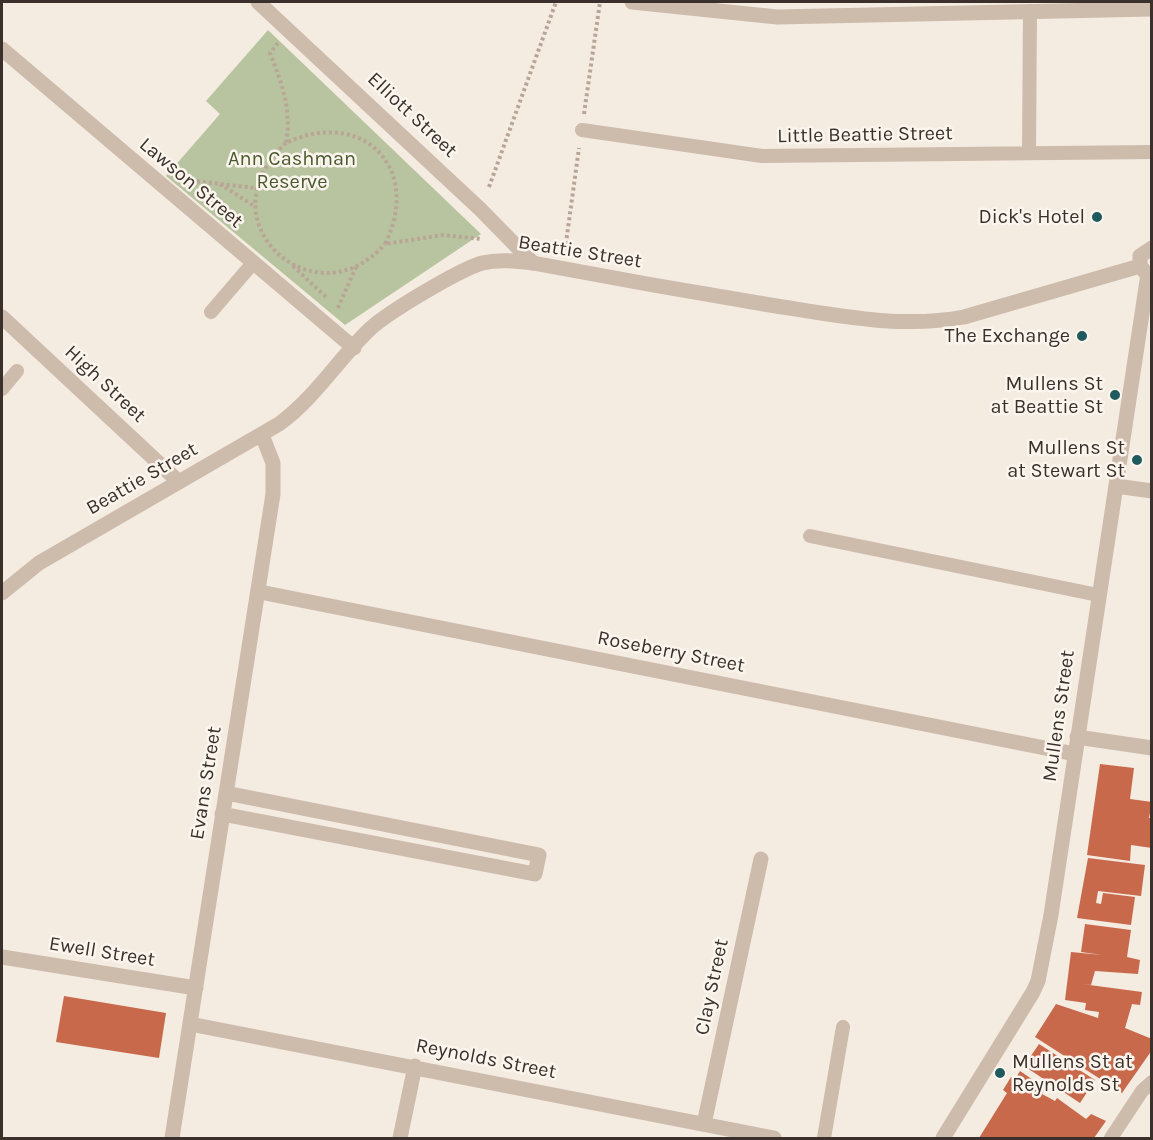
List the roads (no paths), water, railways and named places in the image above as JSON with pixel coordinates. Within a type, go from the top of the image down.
[{"type":"street","name":"Elliott Street","points":[[258,2],[290,28],[518,245],[533,263]]},
{"type":"street","points":[[632,2],[777,17],[1030,11],[1065,6],[1152,9]]},
{"type":"street","name":"Lawson Street","points":[[2,49],[354,348]]},
{"type":"street","points":[[1147,272],[1143,252],[1152,248]]},
{"type":"street","name":"Beattie Street","points":[[2,593],[39,562],[262,435],[297,411],[354,348],[387,316],[471,268],[499,261],[533,263],[816,312],[907,323],[936,322],[964,317],[1147,272]]},
{"type":"street","name":"Mullens Street","points":[[943,1138],[1038,981],[1051,915],[1147,272]]},
{"type":"street","name":"High Street","points":[[2,317],[179,482]]},
{"type":"street","name":"Evans Street","points":[[172,1138],[222,814],[260,592],[274,482],[273,463],[262,435]]},
{"type":"street","points":[[1116,486],[1152,491]]},
{"type":"street","name":"Roseberry Street","points":[[260,592],[1075,754]]},
{"type":"street","points":[[1077,737],[1152,748]]},
{"type":"street","points":[[222,814],[535,874],[539,855],[226,793]]},
{"type":"street","points":[[387,847],[390,825]]},
{"type":"street","name":"Clay Street","points":[[704,1124],[761,859]]},
{"type":"street","name":"Ewell Street","points":[[2,957],[196,988]]},
{"type":"street","name":"Reynolds Street","points":[[190,1024],[415,1066],[774,1138]]},
{"type":"street","points":[[400,1138],[415,1066]]},
{"type":"lane","points":[[1029,153],[1030,11]]},
{"type":"lane","name":"Little Beattie Street","points":[[582,130],[762,156],[1152,152]]},
{"type":"lane","points":[[211,312],[253,263]]},
{"type":"lane","points":[[2,389],[17,371]]},
{"type":"lane","points":[[810,536],[1098,595]]},
{"type":"lane","points":[[824,1138],[843,1027]]},
{"type":"lane","points":[[1111,1138],[1142,1091],[1152,1082]]},
{"type":"place","name":"Dick's Hotel","points":[[1097,217]]},
{"type":"place","name":"The Exchange","points":[[1082,336]]},
{"type":"place","name":"Mullens St at Beattie St","points":[[1115,395]]},
{"type":"place","name":"Mullens St at Stewart St","points":[[1137,460]]},
{"type":"place","name":"Mullens St at Reynolds St","points":[[1000,1073]]},
{"type":"park label","name":"Ann Cashman Reserve","points":[[292,170]]}]
